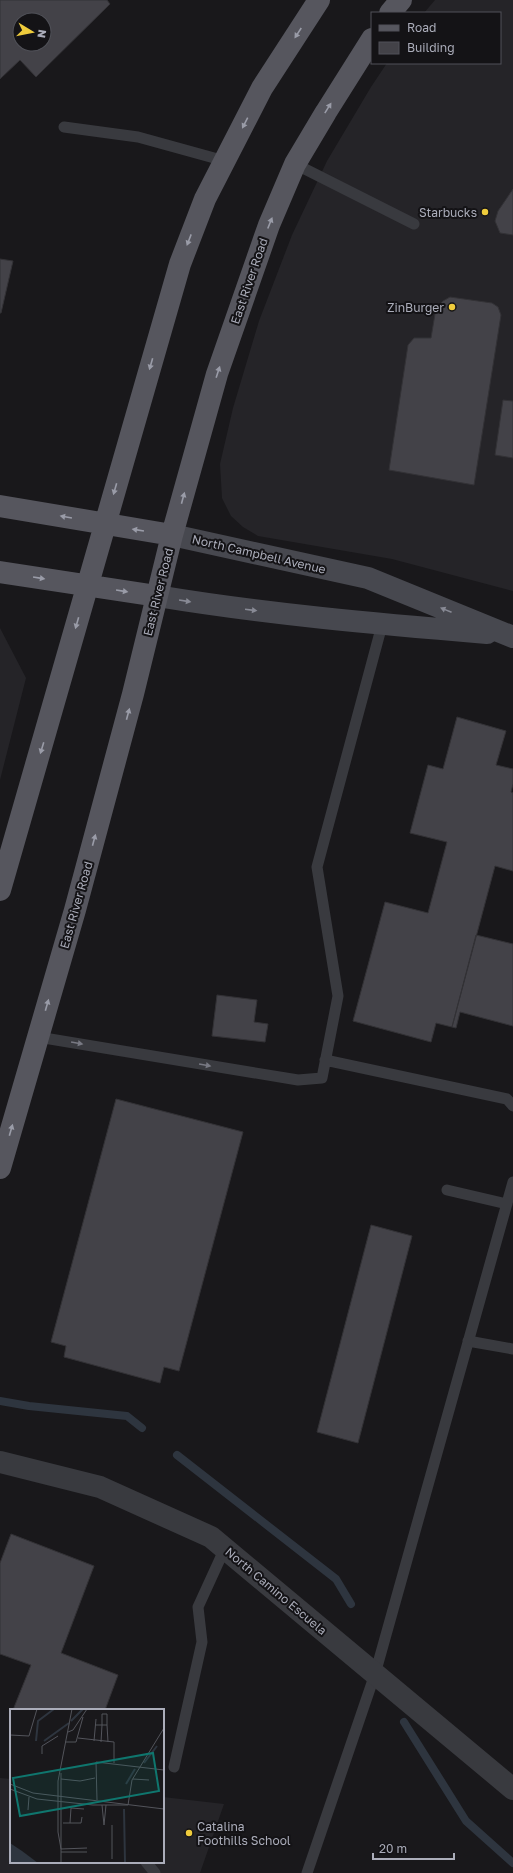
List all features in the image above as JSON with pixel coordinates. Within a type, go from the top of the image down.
[{"type":"main road","points":[[0,890],[4,861],[43,743],[180,264],[206,199],[262,88],[319,0]]},
{"type":"main road","points":[[391,12],[401,0]]},
{"type":"main road","name":"East River Road","points":[[0,1168],[75,910],[133,694],[172,535],[217,374],[269,225],[295,164],[371,41]]},
{"type":"main road","name":"North Campbell Avenue","points":[[0,506],[172,535],[368,578],[510,636]]},
{"type":"main road","name":"North Campbell Avenue","points":[[0,572],[212,605],[382,625],[510,636]]},
{"type":"street","name":"North Camino Escuela","points":[[0,1462],[100,1487],[212,1537],[513,1790]]},
{"type":"lane","points":[[64,127],[138,137],[225,161]]},
{"type":"lane","points":[[295,164],[414,224]]},
{"type":"lane","points":[[38,1037],[298,1080],[322,1078],[338,996],[317,867],[382,625]]},
{"type":"lane","points":[[325,1060],[507,1099],[513,1106]]},
{"type":"lane","points":[[307,1873],[375,1674],[513,1182]]},
{"type":"lane","points":[[447,1190],[507,1204]]},
{"type":"lane","points":[[468,1341],[513,1349]]},
{"type":"lane","points":[[174,1767],[202,1642],[198,1607],[225,1548]]},
{"type":"lane","points":[[147,1863],[155,1873]]},
{"type":"shaded area","points":[[435,0],[513,0],[513,591],[392,559],[258,536],[243,527],[231,516],[222,498],[220,464],[233,408],[259,321],[292,235],[327,161],[371,87],[386,64],[501,64],[501,12],[425,12]]},
{"type":"shaded area","points":[[0,628],[26,678],[0,780]]},
{"type":"shaded area","name":"Catalina Foothills School","points":[[0,1778],[10,1779],[10,1863],[164,1863],[164,1797],[224,1804],[200,1873],[0,1873]]},
{"type":"building","points":[[0,0],[107,0],[110,4],[36,77],[20,60],[0,79]]},
{"type":"building","points":[[513,189],[513,235],[500,233],[495,221],[498,211]]},
{"type":"building","points":[[0,259],[13,261],[1,313],[0,313]]},
{"type":"building","points":[[450,297],[492,303],[498,307],[501,315],[474,485],[389,470],[408,345],[414,338],[431,338],[436,308]]},
{"type":"building","points":[[503,400],[513,401],[513,458],[495,455]]},
{"type":"building","points":[[457,717],[506,731],[496,765],[513,769],[513,784],[511,792],[513,793],[513,871],[495,866],[452,1027],[436,1023],[431,1042],[353,1021],[385,902],[428,913],[447,842],[410,833],[428,765],[443,769]]},
{"type":"building","points":[[476,935],[513,944],[513,1026],[460,1012],[456,1028],[452,1027]]},
{"type":"building","points":[[217,995],[257,1000],[254,1022],[268,1024],[265,1042],[212,1036]]},
{"type":"building","points":[[116,1099],[243,1132],[179,1371],[164,1367],[160,1383],[64,1357],[66,1346],[51,1342]]},
{"type":"building","points":[[371,1225],[412,1236],[358,1443],[317,1432]]},
{"type":"building","points":[[11,1534],[94,1566],[61,1653],[118,1675],[105,1709],[13,1709],[31,1665],[0,1654],[0,1563]]},
{"type":"waterway","points":[[0,1401],[29,1406],[127,1416],[142,1428]]},
{"type":"waterway","points":[[177,1455],[336,1579],[351,1604]]},
{"type":"waterway","points":[[404,1722],[466,1821],[513,1863]]},
{"type":"place","name":"Starbucks","points":[[485,212]]},
{"type":"place","name":"ZinBurger","points":[[452,307]]},
{"type":"place","name":"Catalina Foothills School","points":[[189,1833]]}]
